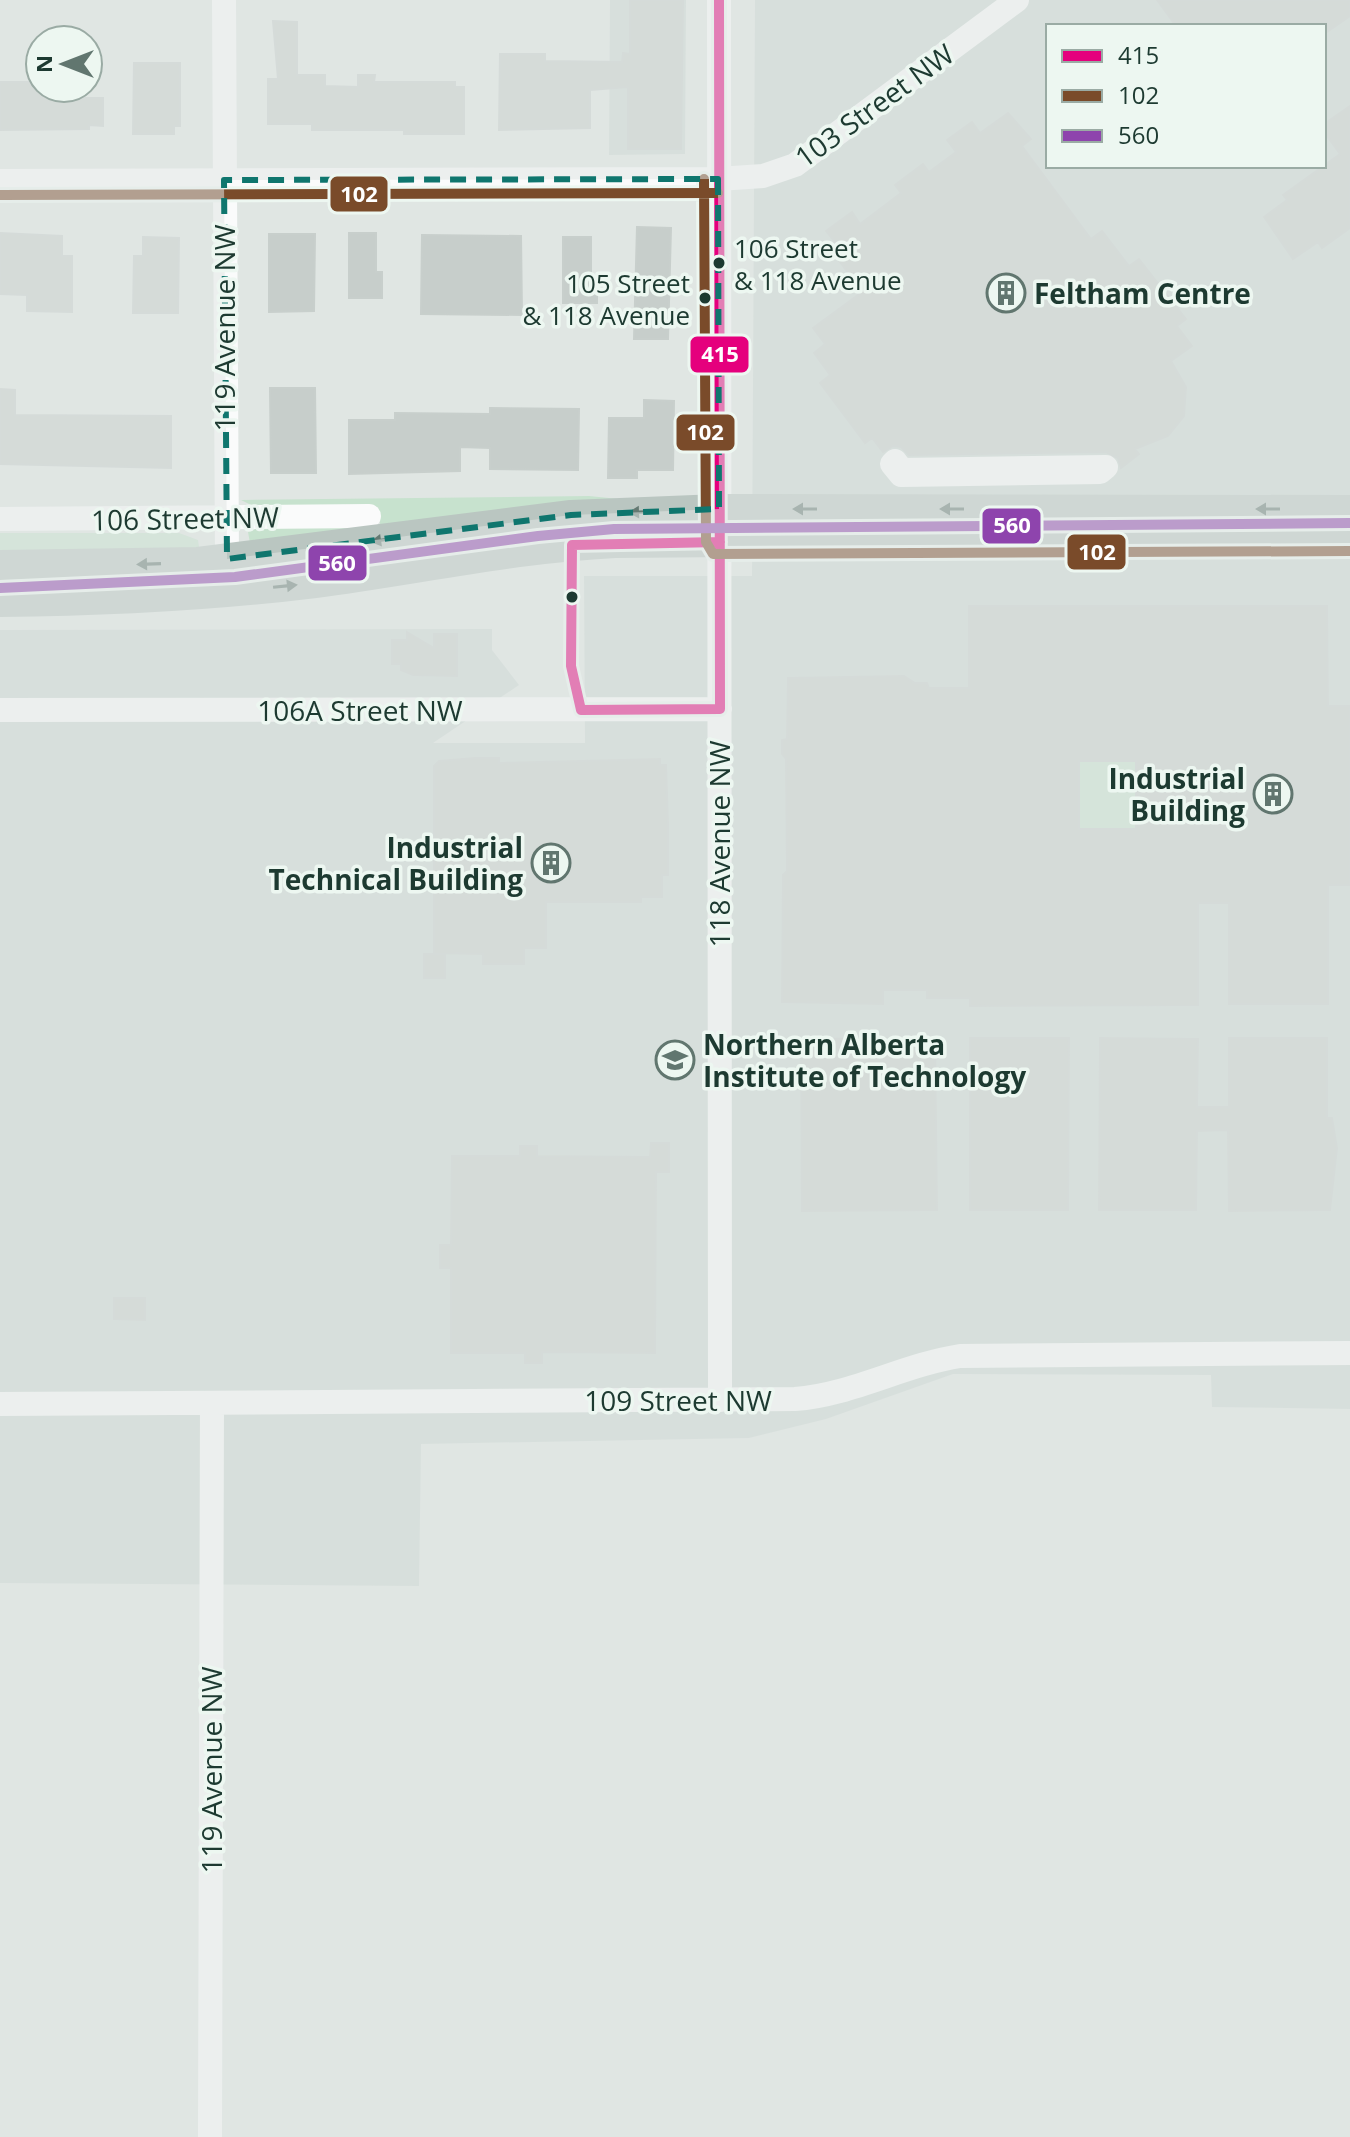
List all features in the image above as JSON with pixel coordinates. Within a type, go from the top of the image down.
[{"type":"main road","name":"106 Street NW","points":[[0,565],[125,565],[227,559],[509,521],[719,509],[1350,510]]},
{"type":"main road","points":[[0,602],[112,601],[207,594],[318,582],[516,551],[615,543],[1350,537]]},
{"type":"street","name":"119 Avenue NW","points":[[224,0],[227,559]]},
{"type":"street","name":"118 Avenue NW","points":[[719,0],[720,1400]]},
{"type":"street","name":"103 Street NW","points":[[0,181],[718,179],[763,176],[795,165],[1017,0]]},
{"type":"street","points":[[895,461],[902,470],[1106,467],[1100,472],[901,475],[892,464],[895,461]]},
{"type":"street","name":"106 Street NW","points":[[0,519],[225,520],[369,516]]},
{"type":"street","name":"106A Street NW","points":[[0,710],[720,709]]},
{"type":"street","name":"109 Street NW","points":[[0,1404],[813,1398],[908,1367],[960,1356],[1350,1353]]},
{"type":"street","name":"119 Avenue NW","points":[[210,2137],[212,1404]]},
{"type":"highlighted area","points":[[718,179],[719,509],[571,515],[227,559],[224,180]]},
{"type":"shaded area","points":[[610,0],[686,0],[685,154],[609,155]]},
{"type":"shaded area","name":"Northern Alberta Institute of Technology","points":[[755,0],[1350,0],[1350,1409],[1212,1407],[1211,1375],[953,1374],[826,1419],[749,1438],[421,1444],[419,1586],[0,1583],[0,630],[492,629],[492,650],[519,685],[433,743],[585,743],[584,576],[752,576]]},
{"type":"green space","points":[[589,496],[619,499],[250,543],[248,532],[263,526],[377,526],[380,524],[378,507],[255,507],[241,500]]},
{"type":"green space","points":[[0,533],[179,533],[198,540],[199,547],[185,552],[0,554]]},
{"type":"green space","points":[[1079,761],[1136,761],[1136,829],[1079,829]]},
{"type":"building","points":[[630,0],[683,0],[681,149],[628,149],[628,87],[590,90],[590,128],[499,130],[500,54],[545,54],[545,61],[622,62],[623,53],[630,54]]},
{"type":"building","points":[[1157,0],[1350,0],[1350,16],[1326,33],[1326,24],[1175,24]]},
{"type":"building","points":[[273,21],[297,22],[297,75],[325,75],[325,86],[358,87],[358,75],[375,75],[374,82],[455,82],[455,87],[464,87],[464,134],[404,134],[404,130],[312,130],[312,124],[268,124],[268,79],[278,79]]},
{"type":"building","points":[[134,63],[180,63],[180,126],[174,126],[174,134],[133,134]]},
{"type":"building","points":[[0,82],[24,82],[24,104],[103,104],[103,126],[89,125],[89,129],[0,130]]},
{"type":"building","points":[[1350,106],[1350,228],[1322,248],[1318,242],[1293,259],[1264,217],[1287,200],[1283,195],[1321,168],[1326,168],[1326,164],[1340,154],[1326,135],[1326,123]]},
{"type":"building","name":"Feltham Centre","points":[[1008,113],[1031,139],[1022,146],[1091,239],[1102,231],[1129,266],[1139,259],[1186,319],[1177,326],[1192,346],[1171,361],[1186,387],[1184,416],[1168,436],[1135,449],[1139,454],[1121,468],[1118,458],[1106,452],[909,455],[901,447],[893,446],[883,452],[872,438],[865,443],[820,383],[830,375],[814,353],[825,344],[813,328],[862,292],[829,247],[835,242],[826,231],[852,212],[860,224],[901,193],[895,185],[923,164],[929,172],[956,152],[947,140],[972,122],[980,133]]},
{"type":"building","points":[[637,227],[671,228],[668,339],[634,339]]},
{"type":"building","points":[[0,233],[62,236],[62,256],[72,256],[72,312],[27,311],[27,295],[0,294]]},
{"type":"building","points":[[349,233],[376,233],[376,272],[382,272],[382,298],[349,298]]},
{"type":"building","points":[[269,234],[315,234],[314,311],[269,312]]},
{"type":"building","points":[[422,235],[521,236],[522,315],[421,314]]},
{"type":"building","points":[[143,237],[179,238],[178,313],[133,313],[134,256],[143,256]]},
{"type":"building","points":[[563,237],[591,237],[591,275],[597,275],[597,303],[563,303]]},
{"type":"building","points":[[270,388],[315,388],[316,473],[271,473]]},
{"type":"building","points":[[0,389],[15,390],[15,415],[171,416],[171,468],[0,464]]},
{"type":"building","points":[[644,400],[674,401],[673,470],[637,470],[637,478],[608,478],[609,418],[644,418]]},
{"type":"building","points":[[490,408],[579,409],[578,470],[490,469],[490,448],[460,447],[460,471],[349,474],[349,420],[395,420],[395,413],[490,414]]},
{"type":"building","name":"Industrial Building","points":[[969,606],[1327,606],[1328,706],[1350,706],[1350,885],[1328,885],[1328,1004],[1229,1004],[1229,903],[1198,903],[1198,1005],[970,1006],[970,998],[927,998],[927,990],[883,990],[883,1004],[782,1002],[783,875],[787,871],[786,759],[782,754],[782,740],[787,739],[788,678],[904,676],[915,683],[927,683],[929,688],[969,688]],"holes":[[[1079,761],[1136,761],[1136,829],[1079,829]]]},
{"type":"building","points":[[407,632],[434,648],[434,634],[457,634],[457,676],[413,675],[401,670],[401,664],[392,664],[392,640],[407,640]]},
{"type":"building","name":"Industrial Technical Building","points":[[499,758],[499,763],[660,759],[660,765],[666,765],[668,823],[668,875],[662,875],[662,897],[641,897],[641,902],[546,902],[546,948],[524,948],[524,964],[483,964],[483,954],[434,953],[434,766],[439,761]]},
{"type":"building","points":[[424,954],[445,954],[445,978],[424,978]]},
{"type":"building","points":[[935,1038],[937,1210],[802,1211],[801,1039]]},
{"type":"building","points":[[970,1038],[1069,1038],[1068,1210],[970,1210]]},
{"type":"building","points":[[1100,1038],[1198,1039],[1197,1107],[1229,1107],[1229,1038],[1327,1038],[1327,1118],[1332,1118],[1337,1148],[1330,1210],[1229,1211],[1228,1130],[1197,1131],[1196,1210],[1099,1210]]},
{"type":"building","points":[[651,1143],[669,1143],[669,1172],[656,1172],[655,1353],[542,1352],[542,1363],[525,1363],[525,1353],[451,1353],[451,1268],[440,1268],[440,1245],[451,1245],[452,1156],[520,1156],[520,1146],[537,1146],[537,1156],[650,1157]]},
{"type":"building","points":[[114,1298],[145,1298],[145,1320],[114,1319]]},
{"type":"transit line","name":"415","points":[[719,0],[720,709]]},
{"type":"transit line","name":"102","points":[[704,179],[706,542],[713,554],[1350,551]]},
{"type":"transit line","name":"102","points":[[0,195],[718,193]]},
{"type":"transit line","name":"560","points":[[0,588],[235,577],[538,536],[614,529],[1350,523]]},
{"type":"transit line","name":"415","points":[[572,545],[720,542]]},
{"type":"transit line","name":"415","points":[[572,545],[571,666],[581,710]]},
{"type":"transit line","name":"415","points":[[581,710],[720,709]]},
{"type":"place","name":"106 Street & 118 Avenue","points":[[719,263]]},
{"type":"place","name":"Feltham Centre","points":[[1006,293]]},
{"type":"place","name":"105 Street & 118 Avenue","points":[[705,298]]},
{"type":"place","name":"Industrial Building","points":[[1273,794]]},
{"type":"place","name":"Industrial Technical Building","points":[[551,863]]},
{"type":"place","name":"Northern Alberta Institute of Technology","points":[[675,1060]]}]
